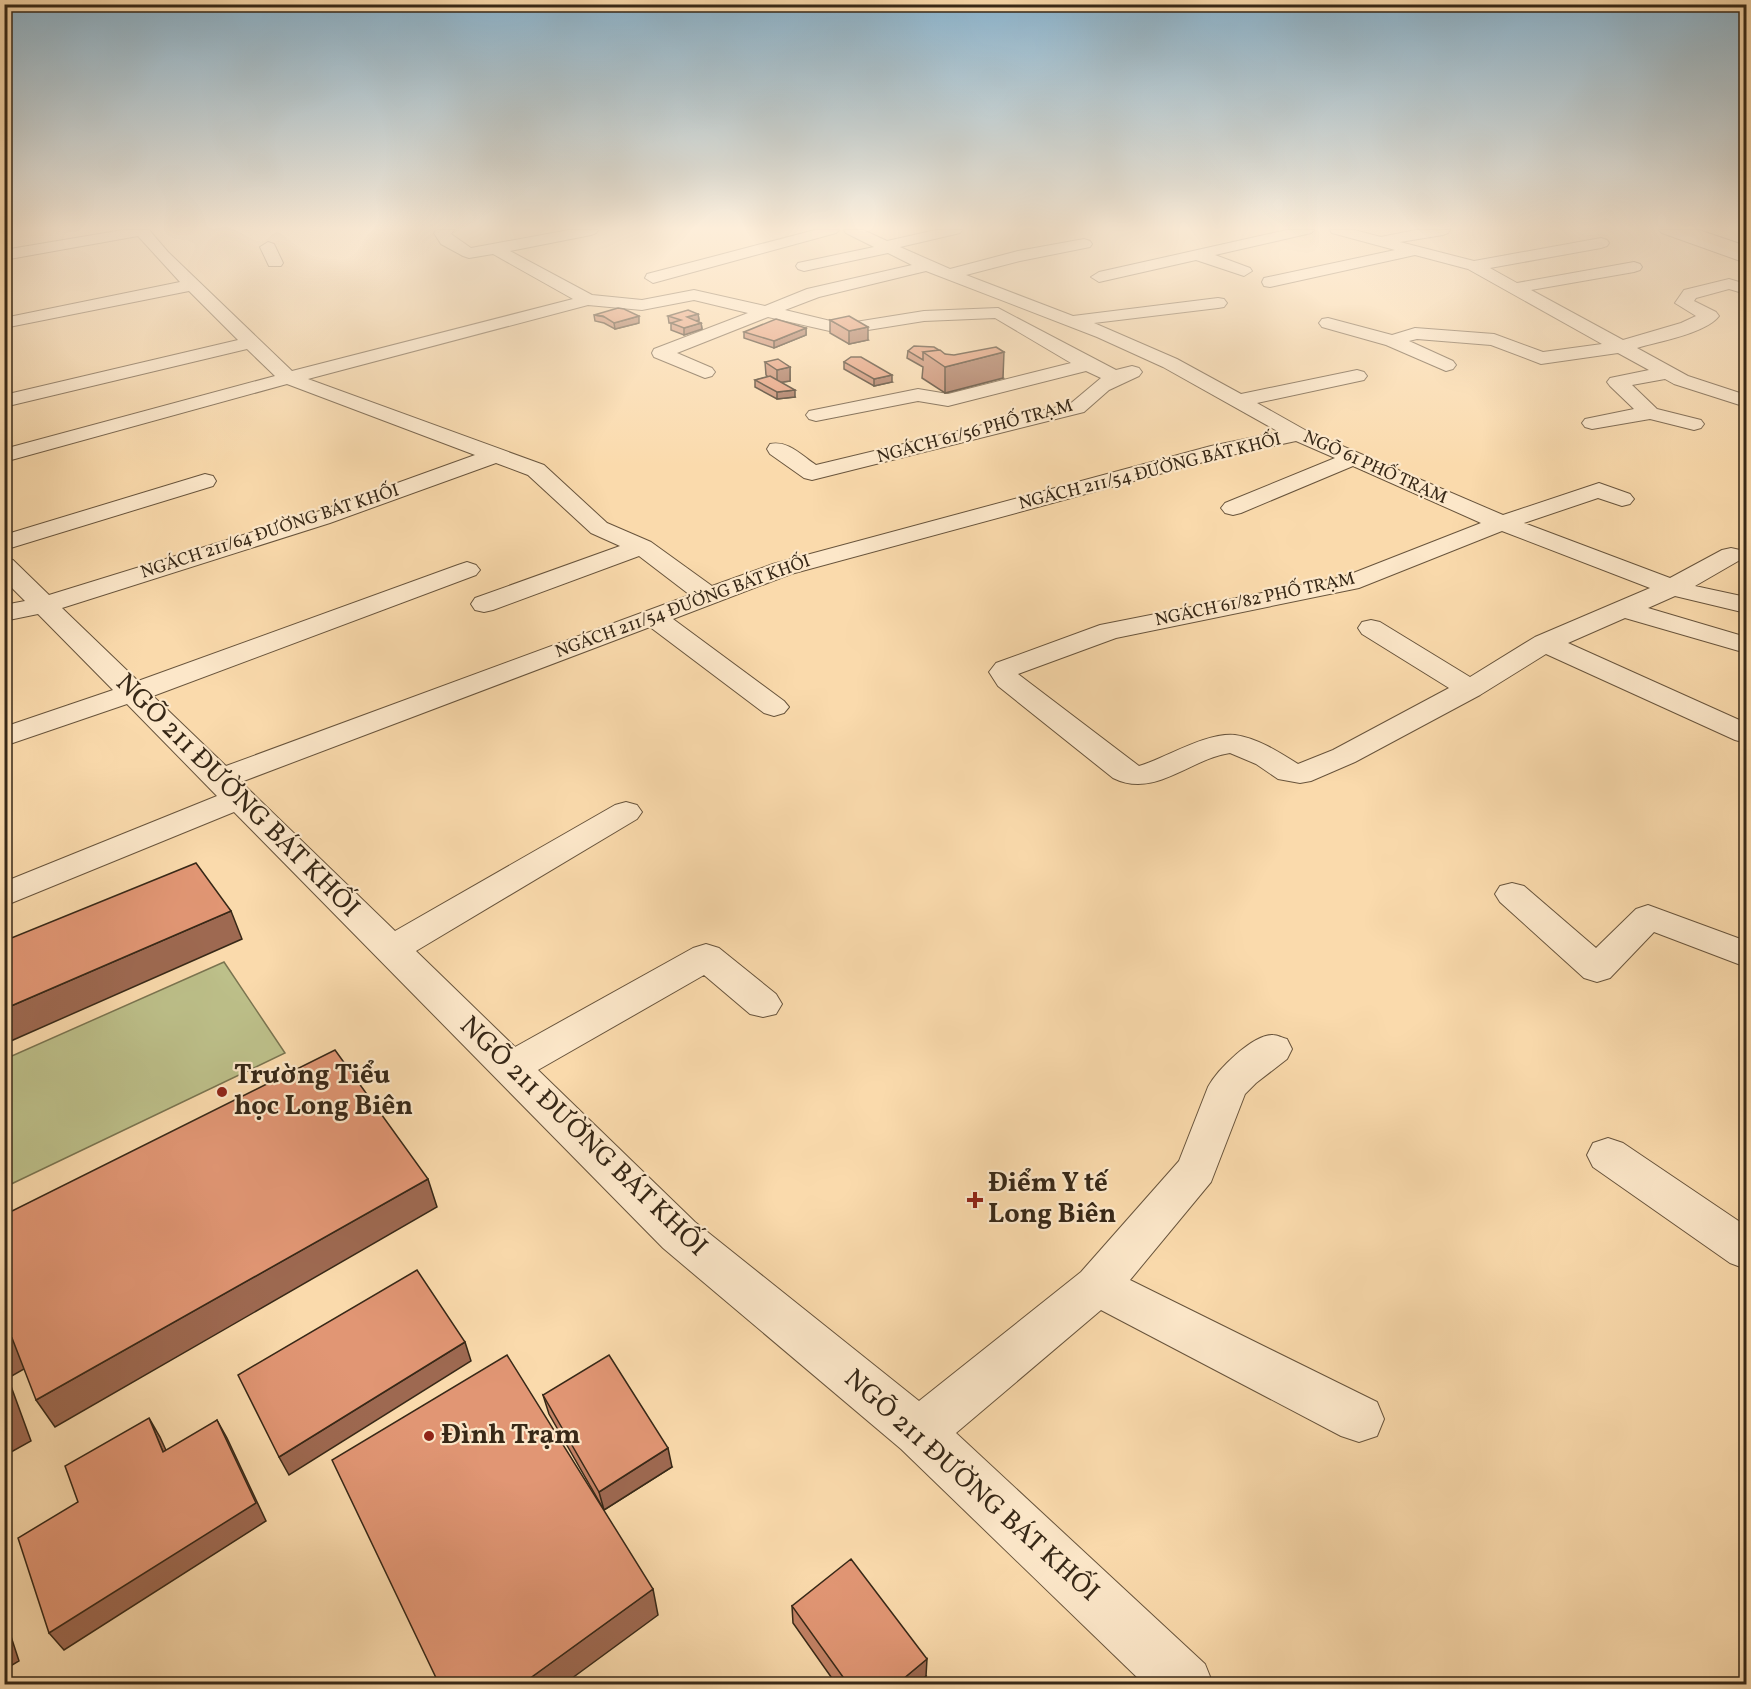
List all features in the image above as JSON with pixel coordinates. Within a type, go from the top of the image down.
[{"type":"street","points":[[4,323],[74,309]]},
{"type":"street","points":[[217,309],[288,378],[536,470],[599,528],[642,547],[708,596]]},
{"type":"street","points":[[4,456],[288,378],[554,309]]},
{"type":"street","points":[[752,309],[843,329],[924,316],[998,313],[1088,365],[1115,377]]},
{"type":"street","points":[[705,372],[661,353],[773,309]]},
{"type":"street","name":"NGÕ 61 PHỐ TRẠM","points":[[1039,309],[1170,363],[1298,434],[1502,523],[1672,588],[1746,605]]},
{"type":"street","points":[[1072,321],[1153,309]]},
{"type":"street","points":[[1553,309],[1667,373],[1746,400]]},
{"type":"street","points":[[1393,341],[1415,333],[1494,340],[1540,358],[1620,347],[1687,327],[1710,316],[1696,309]]},
{"type":"street","points":[[1328,323],[1393,341],[1446,365]]},
{"type":"street","points":[[4,401],[252,342]]},
{"type":"street","name":"NGÁCH 61/56 PHỐ TRẠM","points":[[812,473],[1077,408],[1094,390],[1115,377],[1170,363]]},
{"type":"street","points":[[816,415],[918,395],[948,400],[1088,365]]},
{"type":"street","points":[[1650,413],[1617,382],[1667,373]]},
{"type":"street","points":[[1238,401],[1357,376]]},
{"type":"street","points":[[1592,423],[1650,413],[1694,424]]},
{"type":"street","name":"NGÁCH 211/54 ĐƯỜNG BÁT KHỐI","points":[[4,895],[230,789],[652,616],[782,569],[1219,451],[1298,434]]},
{"type":"street","points":[[778,449],[834,488]]},
{"type":"street","name":"NGÁCH 211/64 ĐƯỜNG BÁT KHỐI","points":[[4,613],[45,605],[322,518],[494,456]]},
{"type":"street","points":[[1233,508],[1354,458]]},
{"type":"street","points":[[4,543],[205,481]]},
{"type":"street","name":"NGÁCH 61/82 PHỐ TRẠM","points":[[1470,689],[1344,756],[1300,774],[1289,772],[1266,758],[1233,744],[1217,746],[1143,776],[1132,775],[1124,771],[1008,680],[1003,672],[1109,631],[1350,583],[1502,523],[1599,490],[1622,499]]},
{"type":"street","points":[[484,604],[642,547]]},
{"type":"street","points":[[1371,628],[1470,689],[1545,644],[1672,588],[1731,555]]},
{"type":"street","name":"NGÕ 211 ĐƯỜNG BÁT KHỐI","points":[[4,565],[679,1235],[919,1432],[1185,1684]]},
{"type":"street","points":[[4,737],[133,693],[467,570]]},
{"type":"street","points":[[1624,609],[1746,645]]},
{"type":"street","points":[[652,616],[774,707]]},
{"type":"street","points":[[1545,644],[1746,734]]},
{"type":"street","points":[[391,949],[626,812]]},
{"type":"street","points":[[1512,894],[1597,969],[1648,917],[1746,955]]},
{"type":"street","points":[[511,1067],[706,957],[763,1004]]},
{"type":"street","points":[[919,1432],[1096,1286],[1196,1170],[1228,1087],[1242,1072],[1273,1049]]},
{"type":"street","points":[[1608,1155],[1746,1250]]},
{"type":"street","points":[[1096,1286],[1359,1419]]},
{"type":"green space","points":[[224,962],[285,1053],[5,1187],[5,1059]]},
{"type":"building","points":[[623,309],[639,316],[614,323],[603,316],[594,315]]},
{"type":"building","points":[[688,310],[698,314],[687,317],[701,323],[684,328],[671,323],[681,320],[668,316]]},
{"type":"building","points":[[849,316],[868,327],[849,331],[830,320]]},
{"type":"building","points":[[776,319],[806,328],[774,341],[744,332]]},
{"type":"building","points":[[914,346],[934,347],[939,350],[923,352],[923,360],[908,351]]},
{"type":"building","points":[[996,347],[1004,352],[945,367],[923,352],[940,350],[945,354],[954,355]]},
{"type":"building","points":[[851,357],[861,357],[892,375],[874,379],[844,362]]},
{"type":"building","points":[[778,359],[790,367],[777,370],[765,362]]},
{"type":"building","points":[[770,376],[795,390],[777,392],[755,380]]},
{"type":"building","points":[[196,863],[231,911],[4,1009],[4,941]]},
{"type":"building","points":[[335,1050],[428,1179],[36,1400],[12,1338],[4,1341],[4,1215]]},
{"type":"building","points":[[417,1270],[465,1342],[279,1457],[238,1375]]},
{"type":"building","points":[[507,1355],[653,1589],[522,1684],[439,1684],[332,1460]]},
{"type":"building","points":[[609,1355],[668,1448],[599,1492],[543,1395]]},
{"type":"building","points":[[4,1396],[11,1413],[4,1417]]},
{"type":"building","points":[[149,1418],[163,1452],[217,1420],[256,1503],[49,1633],[18,1538],[78,1502],[65,1466]]},
{"type":"building","points":[[851,1559],[927,1659],[897,1684],[848,1684],[792,1606]]},
{"type":"place","name":"Trường Tiểu học Long Biên","points":[[222,1092]]},
{"type":"place","name":"Điểm Y tế Long Biên","points":[[975,1200]]},
{"type":"place","name":"Đình Trạm","points":[[429,1436]]}]
